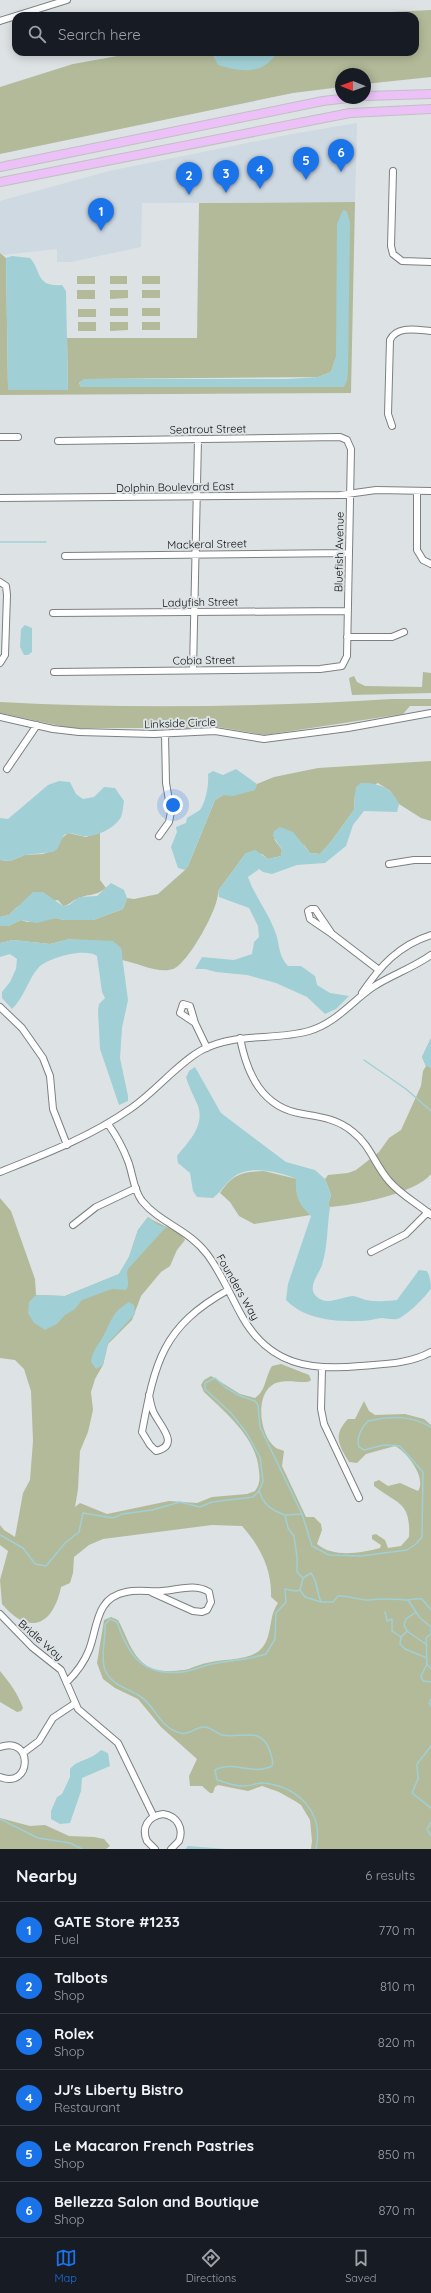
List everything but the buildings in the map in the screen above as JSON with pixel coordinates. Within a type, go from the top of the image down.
[{"type":"main road","points":[[371,96],[431,94]]},
{"type":"main road","points":[[0,167],[335,100]]},
{"type":"main road","points":[[0,182],[350,113],[431,109]]},
{"type":"street","points":[[29,12],[67,0]]},
{"type":"street","points":[[0,21],[12,17]]},
{"type":"street","points":[[393,171],[391,246],[393,254],[402,261],[431,262]]},
{"type":"street","points":[[392,426],[388,414],[390,340],[394,333],[401,330],[431,331]]},
{"type":"street","points":[[0,437],[18,437]]},
{"type":"street","name":"Seatrout Street","points":[[58,441],[340,438],[347,440],[351,449]]},
{"type":"street","points":[[193,670],[198,439]]},
{"type":"street","name":"Bluefish Avenue","points":[[346,656],[351,449]]},
{"type":"street","name":"Dolphin Boulevard East","points":[[0,498],[197,497],[350,493],[376,490],[431,491]]},
{"type":"street","points":[[418,491],[417,550],[423,560],[431,564]]},
{"type":"street","name":"Mackeral Street","points":[[65,556],[349,553]]},
{"type":"street","points":[[0,582],[6,586],[7,595],[5,655],[0,663]]},
{"type":"street","name":"Ladyfish Street","points":[[53,613],[348,611]]},
{"type":"street","points":[[347,637],[392,637],[404,632]]},
{"type":"street","name":"Cobia Street","points":[[54,672],[337,668],[344,664],[346,656]]},
{"type":"street","name":"Linkside Circle","points":[[0,716],[37,725],[79,732],[165,734],[215,731],[264,739],[355,727],[431,713]]},
{"type":"street","points":[[7,769],[37,725]]},
{"type":"street","points":[[159,836],[169,822],[171,812],[166,782],[165,734]]},
{"type":"street","points":[[389,864],[414,860],[431,860]]},
{"type":"street","points":[[332,934],[379,970]]},
{"type":"street","points":[[360,996],[379,970],[401,948],[431,935]]},
{"type":"street","points":[[0,1172],[67,1145],[108,1124],[146,1098],[195,1054],[208,1048],[240,1038],[286,1036],[310,1030],[337,1017],[360,996],[385,980],[431,955]]},
{"type":"street","points":[[0,1007],[22,1028],[43,1058],[50,1076],[53,1109],[67,1145]]},
{"type":"street","points":[[195,1023],[208,1048]]},
{"type":"street","points":[[240,1038],[250,1074],[266,1097],[290,1111],[326,1118],[352,1130],[366,1144],[383,1172],[395,1187],[430,1214],[406,1234],[371,1252]]},
{"type":"street","name":"Founders Way","points":[[108,1124],[125,1152],[136,1188],[148,1207],[181,1228],[199,1244],[214,1264],[250,1328],[265,1344],[291,1361],[322,1368],[406,1361],[431,1352]]},
{"type":"street","points":[[73,1225],[96,1207],[136,1188]]},
{"type":"street","points":[[149,1395],[152,1410],[168,1438],[167,1445],[163,1449],[156,1451],[150,1445],[142,1432],[149,1395],[161,1357],[173,1335],[199,1308],[228,1290]]},
{"type":"street","points":[[322,1368],[321,1409],[324,1424],[359,1498]]},
{"type":"street","points":[[67,1682],[77,1673],[84,1662],[90,1649],[98,1615],[107,1601],[126,1592],[151,1592],[199,1587],[209,1592],[211,1602],[207,1610],[197,1612],[151,1592]]},
{"type":"street","name":"Bridle Way","points":[[0,1614],[32,1647],[61,1670],[67,1682],[74,1704]]},
{"type":"street","points":[[23,1753],[39,1741],[53,1718],[74,1704],[87,1719],[118,1743],[154,1817]]},
{"type":"street","points":[[0,1748],[11,1746],[23,1753],[26,1761],[22,1773],[14,1778],[0,1777]]},
{"type":"street","points":[[154,1849],[147,1841],[144,1832],[147,1823],[154,1817],[167,1815],[179,1823],[181,1837],[176,1845],[171,1849]]},
{"type":"shaded area","points":[[357,123],[355,202],[142,203],[141,247],[71,262],[57,262],[57,249],[2,255],[0,253],[0,201],[109,171],[292,134]]},
{"type":"green space","points":[[431,10],[431,77],[371,83],[371,68],[335,68],[335,88],[293,93],[0,154],[0,87],[73,64],[118,56],[419,56],[419,12],[391,12]]},
{"type":"green space","points":[[355,202],[351,393],[0,395],[0,253],[6,258],[8,388],[10,390],[68,390],[67,338],[197,338],[199,203]],"holes":[[[336,357],[344,387],[81,387],[79,383],[85,379],[318,377],[331,372]]]},
{"type":"green space","points":[[77,276],[95,276],[95,284],[77,284]]},
{"type":"green space","points":[[110,276],[127,276],[127,284],[110,284]]},
{"type":"green space","points":[[142,276],[160,276],[160,284],[142,284]]},
{"type":"green space","points":[[77,290],[95,290],[95,299],[77,299]]},
{"type":"green space","points":[[110,290],[128,290],[128,298],[110,299]]},
{"type":"green space","points":[[142,290],[160,290],[160,298],[142,298]]},
{"type":"green space","points":[[110,308],[128,308],[128,316],[110,316]]},
{"type":"green space","points":[[142,308],[160,308],[160,316],[142,316]]},
{"type":"green space","points":[[78,309],[96,309],[96,317],[78,317]]},
{"type":"green space","points":[[78,322],[96,322],[96,331],[78,331]]},
{"type":"green space","points":[[110,322],[128,322],[128,330],[110,331]]},
{"type":"green space","points":[[142,322],[160,322],[160,330],[142,330]]},
{"type":"green space","points":[[423,672],[431,673],[431,693],[352,695],[349,678],[354,676],[357,682],[365,686],[422,687]]},
{"type":"green space","points":[[392,699],[431,699],[431,706],[410,706],[403,714],[265,735],[218,727],[158,730],[142,728],[70,728],[0,713],[0,702],[98,706],[196,706],[294,704]]},
{"type":"green space","points":[[431,761],[431,821],[421,818],[399,804],[390,791],[378,783],[355,794],[354,810],[320,854],[310,853],[304,845],[274,839],[282,850],[281,856],[268,859],[262,854],[246,853],[218,891],[214,909],[202,934],[187,957],[173,969],[154,969],[122,960],[121,948],[70,939],[50,944],[13,940],[0,943],[0,926],[8,926],[21,920],[27,922],[56,918],[64,920],[93,920],[123,909],[127,898],[134,899],[158,894],[188,866],[215,800],[223,795],[254,790],[257,784],[274,777],[318,768]]},
{"type":"green space","points":[[100,832],[100,880],[106,888],[99,893],[85,896],[63,906],[58,900],[17,907],[9,915],[0,917],[0,860],[10,861],[25,855],[43,854],[57,849],[61,839],[68,833],[86,837]]},
{"type":"green space","points":[[431,1038],[431,1174],[423,1181],[399,1193],[369,1201],[330,1207],[328,1205],[331,1195],[325,1179],[328,1175],[348,1173],[356,1170],[379,1152],[389,1138],[401,1130],[421,1086],[423,1071],[426,1066],[422,1057]]},
{"type":"green space","points":[[264,1171],[297,1179],[298,1194],[304,1208],[311,1215],[254,1224],[239,1216],[230,1202],[220,1193],[229,1182],[238,1175],[249,1172]]},
{"type":"green space","points":[[0,1198],[11,1211],[35,1279],[36,1295],[65,1296],[119,1274],[129,1257],[138,1230],[148,1217],[174,1230],[185,1240],[177,1250],[170,1266],[161,1272],[141,1296],[132,1320],[108,1344],[103,1365],[95,1379],[91,1392],[93,1410],[88,1432],[80,1451],[78,1489],[75,1507],[80,1503],[107,1514],[169,1501],[197,1503],[212,1497],[247,1494],[255,1491],[259,1484],[260,1477],[257,1459],[253,1448],[239,1427],[204,1392],[201,1385],[204,1380],[211,1376],[240,1394],[255,1398],[261,1392],[272,1366],[281,1364],[309,1375],[311,1380],[308,1382],[288,1381],[276,1383],[271,1386],[266,1392],[261,1408],[263,1427],[271,1443],[276,1448],[284,1451],[282,1466],[306,1517],[314,1517],[321,1524],[322,1530],[317,1544],[339,1553],[356,1553],[380,1548],[381,1545],[372,1539],[372,1535],[376,1534],[385,1540],[388,1548],[401,1546],[409,1537],[408,1516],[401,1505],[374,1486],[374,1482],[379,1480],[388,1486],[400,1483],[418,1491],[420,1479],[418,1473],[410,1459],[395,1446],[366,1454],[357,1463],[349,1462],[340,1445],[340,1430],[348,1419],[355,1419],[364,1401],[369,1411],[375,1415],[405,1414],[424,1419],[431,1425],[431,1849],[311,1849],[312,1841],[310,1820],[301,1805],[279,1792],[262,1786],[248,1791],[218,1785],[215,1787],[213,1793],[210,1793],[202,1786],[190,1786],[189,1776],[197,1759],[161,1727],[138,1699],[115,1688],[103,1679],[97,1663],[104,1620],[111,1617],[118,1620],[133,1651],[137,1656],[147,1666],[155,1670],[184,1670],[213,1661],[244,1658],[251,1656],[262,1648],[268,1637],[273,1614],[278,1603],[271,1597],[271,1587],[264,1558],[242,1526],[212,1525],[103,1539],[89,1545],[74,1557],[73,1573],[70,1583],[61,1587],[52,1611],[46,1618],[39,1622],[30,1623],[21,1620],[12,1614],[2,1604],[0,1580],[8,1551],[0,1545],[0,1525],[4,1530],[15,1537],[23,1493],[30,1480],[33,1441],[31,1391],[24,1369],[15,1360],[0,1358]]},
{"type":"green space","points":[[0,1671],[19,1698],[23,1708],[21,1711],[17,1712],[0,1702]]},
{"type":"green space","points":[[0,1818],[30,1826],[45,1825],[69,1836],[104,1839],[110,1846],[106,1849],[0,1849]]},
{"type":"water","points":[[213,56],[275,56],[262,67],[255,69],[241,70],[218,65]]},
{"type":"water","points":[[344,210],[347,212],[350,222],[348,371],[347,381],[344,387],[81,387],[79,382],[85,379],[288,379],[318,377],[331,372],[336,357],[337,224]]},
{"type":"water","points":[[12,256],[30,258],[43,281],[53,285],[62,285],[66,291],[68,390],[10,390],[8,388],[6,258]]},
{"type":"water","points":[[25,625],[32,628],[32,652],[28,655],[24,655],[20,647],[21,629]]},
{"type":"water","points":[[236,769],[257,784],[255,790],[233,796],[223,795],[215,800],[188,866],[185,870],[178,868],[171,847],[177,832],[176,827],[186,823],[187,818],[200,810],[207,793],[208,774],[213,771],[223,775]]},
{"type":"water","points":[[59,781],[70,782],[76,794],[83,799],[94,797],[104,787],[115,788],[124,801],[123,811],[119,821],[111,828],[95,835],[83,836],[70,833],[64,835],[57,849],[53,852],[25,855],[10,861],[0,860],[0,818],[8,819],[48,785]]},
{"type":"water","points":[[361,783],[379,785],[388,790],[396,798],[399,804],[397,812],[364,811],[353,825],[346,846],[325,863],[297,865],[272,874],[263,872],[259,869],[248,877],[273,926],[281,954],[288,966],[301,966],[315,976],[317,985],[330,993],[349,996],[336,1009],[325,1014],[307,997],[276,983],[247,975],[195,969],[202,957],[234,960],[252,954],[254,942],[259,937],[258,926],[249,908],[219,897],[218,891],[246,853],[255,850],[268,859],[281,856],[282,850],[273,836],[274,831],[280,827],[293,832],[310,853],[320,854],[354,810],[356,787]]},
{"type":"water","points":[[111,883],[124,890],[127,898],[123,909],[93,920],[64,920],[56,918],[37,923],[21,920],[8,926],[0,926],[0,917],[9,915],[33,892],[43,892],[63,906],[69,905],[79,897],[97,896]]},
{"type":"water","points":[[70,939],[113,941],[121,948],[128,1000],[122,1028],[120,1058],[128,1101],[119,1105],[100,1049],[98,1010],[99,1004],[105,998],[102,992],[97,956],[76,953],[50,960],[39,967],[35,972],[20,999],[12,1009],[2,998],[2,992],[10,982],[16,969],[17,959],[10,954],[0,957],[0,943],[13,940],[50,944]]},
{"type":"water","points":[[431,1038],[431,1068],[426,1066],[422,1057]]},
{"type":"water","points":[[195,1067],[221,1113],[286,1162],[315,1170],[325,1179],[331,1195],[328,1205],[330,1207],[324,1258],[313,1285],[316,1296],[325,1301],[350,1296],[374,1301],[397,1300],[419,1270],[427,1271],[431,1288],[416,1306],[397,1319],[381,1318],[363,1321],[340,1321],[311,1315],[293,1306],[286,1300],[288,1284],[311,1216],[300,1204],[296,1190],[296,1179],[274,1172],[257,1170],[241,1173],[232,1178],[213,1198],[197,1197],[193,1191],[190,1173],[178,1163],[177,1156],[194,1133],[199,1120],[200,1113],[198,1106],[186,1077],[189,1071]]},
{"type":"water","points":[[148,1217],[158,1225],[166,1227],[128,1269],[128,1285],[126,1290],[112,1289],[82,1300],[75,1309],[65,1315],[57,1324],[45,1330],[34,1323],[28,1313],[29,1302],[36,1295],[65,1296],[119,1274],[129,1257],[138,1230]]},
{"type":"water","points":[[129,1302],[134,1305],[135,1314],[108,1343],[103,1365],[96,1369],[91,1362],[94,1350],[105,1334],[114,1315]]},
{"type":"water","points":[[101,1750],[108,1753],[110,1766],[82,1778],[81,1791],[70,1823],[60,1824],[51,1819],[51,1811],[57,1797],[62,1794],[70,1777],[70,1769],[77,1763],[97,1754]]},
{"type":"water","points":[[188,1846],[226,1849],[185,1849]]},
{"type":"waterway","points":[[0,542],[46,542]]},
{"type":"waterway","points":[[364,1060],[406,1089],[431,1111]]},
{"type":"waterway","points":[[0,1535],[23,1548],[35,1564],[46,1566],[65,1543],[79,1532],[83,1513],[113,1518],[122,1514],[152,1510],[180,1502],[200,1507],[212,1502],[253,1497],[259,1491],[263,1481],[260,1457],[246,1432],[231,1413],[205,1389],[205,1383],[215,1378],[225,1387],[238,1395],[255,1401],[258,1405],[260,1427],[302,1514],[312,1546],[329,1555],[361,1556],[407,1550],[416,1544],[422,1537],[423,1472],[400,1446],[384,1445],[364,1450],[359,1447],[358,1440],[361,1430],[368,1421],[385,1418],[400,1418],[416,1420],[431,1427]]},
{"type":"waterway","points":[[259,1491],[263,1500],[269,1506],[285,1515],[288,1528],[294,1536],[297,1557],[297,1572],[303,1578],[311,1573],[321,1602],[333,1602],[338,1596],[366,1600],[422,1599],[431,1610]]},
{"type":"waterway","points":[[286,1515],[302,1514]]},
{"type":"waterway","points":[[303,1578],[300,1590],[305,1597],[321,1602]]},
{"type":"waterway","points":[[300,1590],[296,1591],[285,1589],[286,1602],[276,1613],[275,1639],[266,1654],[252,1658],[212,1664],[182,1672],[157,1671],[139,1662],[127,1645],[117,1622],[110,1619],[105,1625],[103,1659],[105,1670],[112,1680],[146,1701],[167,1727],[184,1734],[205,1727],[210,1728],[222,1735],[249,1735],[261,1738],[269,1749],[273,1764],[272,1766],[265,1769],[222,1767],[215,1770],[217,1780],[241,1786],[265,1783],[289,1790],[307,1804],[313,1814],[318,1836],[316,1849]]},
{"type":"waterway","points":[[408,1600],[420,1618],[431,1627]]},
{"type":"waterway","points":[[385,1612],[387,1621],[392,1619],[392,1631],[401,1637]]},
{"type":"waterway","points":[[416,1612],[406,1619],[404,1625],[407,1631],[427,1645]]},
{"type":"waterway","points":[[431,1627],[431,1634],[426,1638],[427,1664],[431,1669]]},
{"type":"waterway","points":[[407,1631],[401,1637],[400,1644],[405,1649],[427,1658]]},
{"type":"waterway","points":[[427,1664],[421,1676],[423,1681],[431,1682]]},
{"type":"waterway","points":[[431,1699],[429,1703],[431,1706]]},
{"type":"waterway","points":[[431,1746],[417,1764],[418,1779],[412,1793],[431,1808]]},
{"type":"waterway","points":[[0,1819],[38,1838],[70,1843],[82,1849]]},
{"type":"waterway","points":[[431,1822],[427,1829],[431,1836]]},
{"type":"place","name":"Bellezza Salon and Boutique","points":[[341,172]]},
{"type":"place","name":"Le Macaron French Pastries","points":[[306,180]]},
{"type":"place","name":"JJ's Liberty Bistro","points":[[260,189]]},
{"type":"place","name":"Rolex","points":[[226,193]]},
{"type":"place","name":"Talbots","points":[[189,195]]},
{"type":"place","name":"GATE Store #1233","points":[[101,231]]}]
